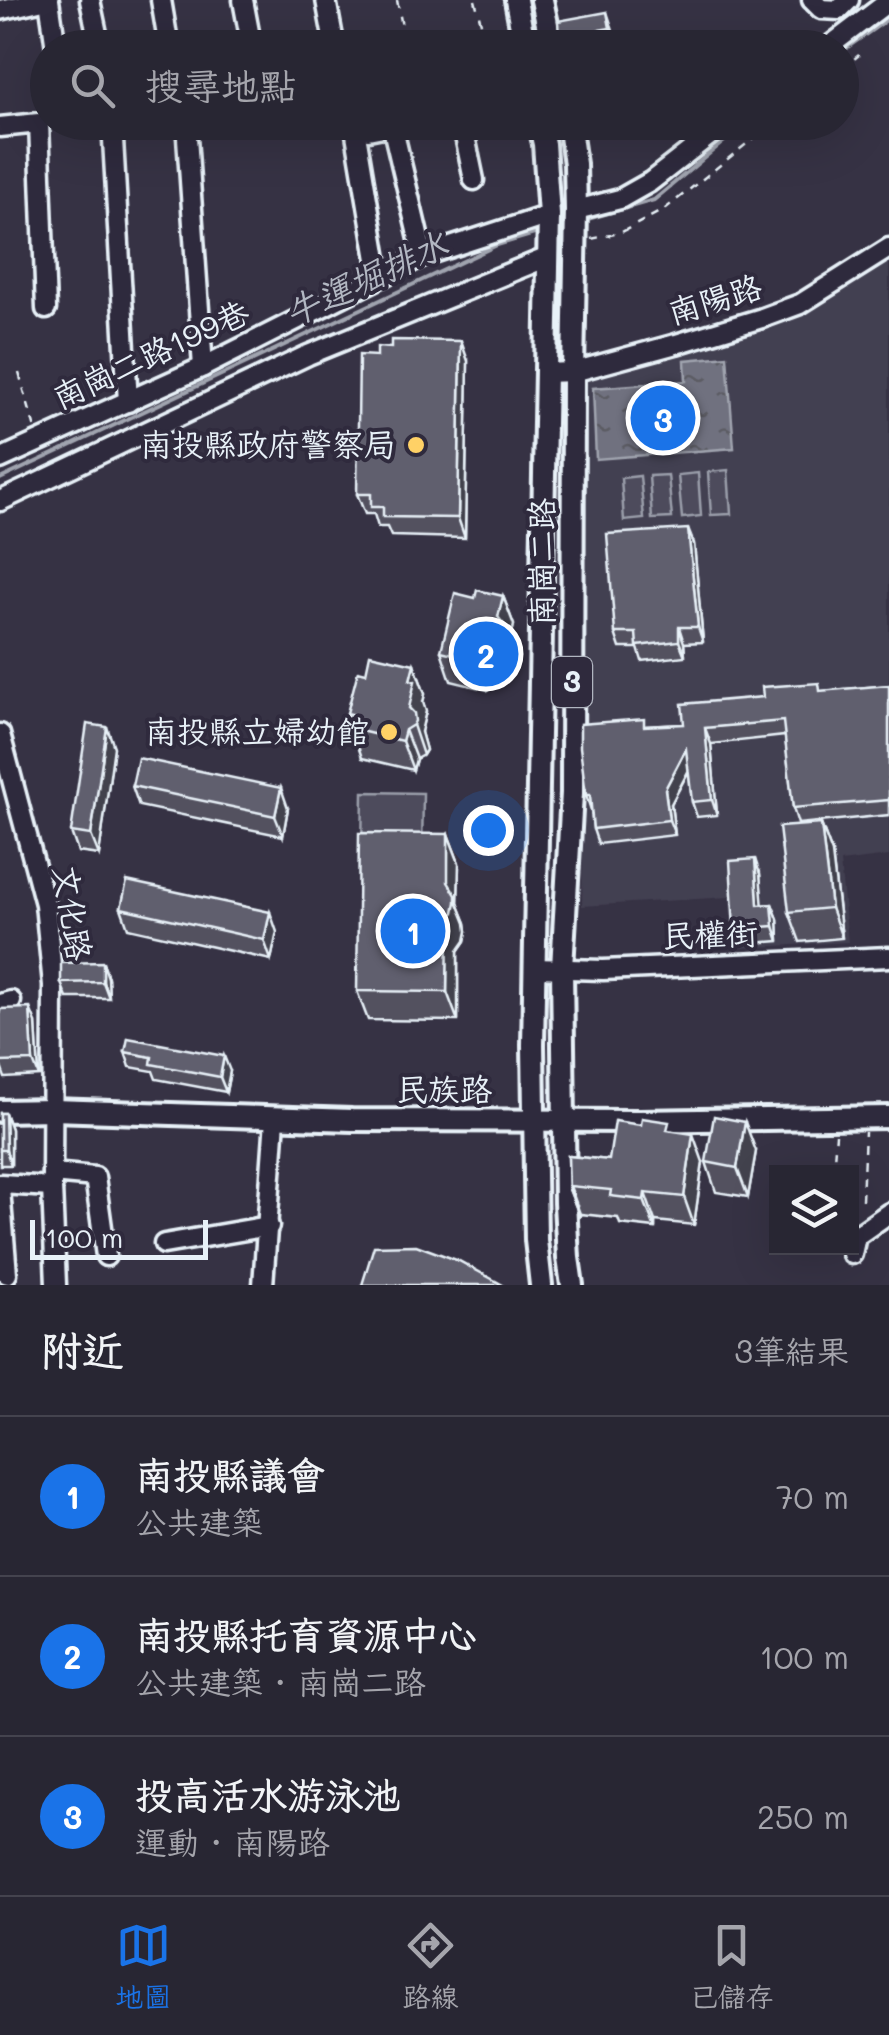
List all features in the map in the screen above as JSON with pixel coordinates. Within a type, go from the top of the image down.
[{"type":"main road","points":[[516,0],[522,30]]},
{"type":"main road","points":[[542,0],[548,30]]},
{"type":"main road","name":"3","points":[[543,140],[548,257]]},
{"type":"main road","name":"3","points":[[572,140],[575,243]]},
{"type":"main road","name":"南崗二路","points":[[564,1120],[562,968],[572,793],[575,243]]},
{"type":"main road","name":"南崗二路","points":[[532,1120],[548,257]]},
{"type":"main road","name":"民族路","points":[[0,1111],[275,1119],[889,1116]]},
{"type":"main road","name":"3","points":[[532,1120],[541,1285]]},
{"type":"main road","name":"3","points":[[564,1120],[572,1285]]},
{"type":"street","points":[[0,10],[46,0],[52,30]]},
{"type":"street","points":[[90,0],[96,30]]},
{"type":"street","points":[[161,0],[166,30]]},
{"type":"street","points":[[243,0],[249,30]]},
{"type":"street","points":[[326,0],[332,30]]},
{"type":"street","points":[[812,0],[822,9],[840,10],[849,0]]},
{"type":"street","points":[[852,30],[889,2]]},
{"type":"street","points":[[0,127],[30,125]]},
{"type":"street","points":[[39,140],[46,309]]},
{"type":"street","points":[[113,140],[128,402]]},
{"type":"street","points":[[187,140],[203,367]]},
{"type":"street","points":[[363,140],[380,277]]},
{"type":"street","points":[[401,140],[422,256]]},
{"type":"street","points":[[466,140],[474,180]]},
{"type":"street","points":[[576,210],[620,199],[650,182],[704,140]]},
{"type":"street","name":"南崗二路199巷","points":[[0,458],[203,367],[422,256],[549,214]]},
{"type":"street","name":"南陽路","points":[[545,374],[572,372],[676,344],[800,304],[889,248]]},
{"type":"street","points":[[0,501],[308,355],[548,257]]},
{"type":"street","name":"文化路","points":[[0,734],[10,806],[45,904],[53,985],[56,1285]]},
{"type":"street","name":"民權街","points":[[534,968],[602,970],[889,956]]},
{"type":"street","points":[[263,1285],[275,1119]]},
{"type":"street","points":[[7,1274],[0,1187],[95,1178],[106,1256]]},
{"type":"street","points":[[859,1234],[889,1213]]},
{"type":"street","points":[[164,1244],[268,1226]]},
{"type":"path","points":[[397,0],[403,30]]},
{"type":"path","points":[[475,0],[483,30]]},
{"type":"path","points":[[575,243],[620,232],[665,208],[751,140]]},
{"type":"path","points":[[19,373],[40,440]]},
{"type":"path","points":[[834,1165],[837,1118]]},
{"type":"path","points":[[862,1200],[866,1118]]},
{"type":"shaded area","points":[[889,254],[889,856],[840,862],[848,942],[735,948],[729,897],[582,906],[587,381],[793,320]]},
{"type":"shaded area","points":[[728,470],[731,514],[711,515],[708,472]]},
{"type":"shaded area","points":[[698,473],[701,516],[682,518],[678,475]]},
{"type":"shaded area","points":[[668,475],[672,518],[652,519],[649,476]]},
{"type":"shaded area","points":[[640,476],[644,519],[624,521],[621,478]]},
{"type":"shaded area","points":[[363,792],[423,793],[422,852],[362,850]]},
{"type":"water","points":[[727,356],[734,448],[596,459],[593,388],[686,381],[685,360]]},
{"type":"building","points":[[607,12],[610,28],[559,30],[558,21]]},
{"type":"building","name":"南投縣政府警察局","points":[[391,340],[461,341],[458,518],[383,517],[383,507],[371,507],[371,494],[357,494],[359,355],[377,356],[377,347],[391,348]]},
{"type":"building","points":[[688,529],[698,627],[679,627],[679,641],[637,646],[636,633],[615,633],[607,534]]},
{"type":"building","points":[[477,590],[503,596],[498,617],[503,623],[502,630],[491,639],[487,655],[478,660],[441,651],[455,593],[475,598]]},
{"type":"building","points":[[370,654],[414,664],[409,708],[415,721],[405,730],[402,741],[352,729],[355,715],[347,713],[358,671],[366,673]]},
{"type":"building","points":[[819,683],[820,691],[889,685],[889,800],[793,808],[783,721],[705,728],[712,800],[692,802],[686,749],[665,789],[669,820],[593,829],[580,724],[644,719],[644,726],[684,724],[682,704],[763,697],[762,687]]},
{"type":"building","points":[[87,724],[107,727],[91,835],[71,832]]},
{"type":"building","points":[[138,758],[281,788],[275,816],[132,786]]},
{"type":"building","points":[[821,824],[831,908],[789,912],[779,827]]},
{"type":"building","points":[[359,833],[448,834],[448,882],[456,902],[448,922],[447,992],[357,991]]},
{"type":"building","points":[[755,859],[758,905],[772,904],[774,926],[734,929],[730,861]]},
{"type":"building","points":[[127,881],[270,912],[264,940],[121,908]]},
{"type":"building","points":[[103,962],[103,982],[61,983],[61,963]]},
{"type":"building","points":[[30,1008],[33,1061],[0,1062],[0,1009]]},
{"type":"building","points":[[128,1038],[224,1056],[220,1077],[151,1064],[152,1057],[125,1052]]},
{"type":"building","points":[[0,1113],[5,1113],[6,1150],[0,1150]]},
{"type":"building","points":[[714,1116],[745,1122],[737,1168],[706,1162]]},
{"type":"building","points":[[642,1118],[669,1122],[667,1130],[693,1134],[684,1197],[645,1193],[644,1200],[610,1196],[611,1190],[570,1186],[569,1189],[568,1156],[609,1160],[615,1121],[641,1125]]},
{"type":"building","points":[[416,1245],[459,1261],[503,1285],[362,1285],[374,1246]]},
{"type":"waterway","name":"牛運堀排水","points":[[859,39],[889,18]]},
{"type":"waterway","name":"牛運堀排水","points":[[584,220],[654,200],[726,140]]},
{"type":"waterway","name":"牛運堀排水","points":[[0,479],[497,245],[541,232]]},
{"type":"place","name":"投高活水游泳池","points":[[663,418]]},
{"type":"place","name":"南投縣政府警察局","points":[[416,445]]},
{"type":"place","name":"南投縣托育資源中心","points":[[486,654]]},
{"type":"place","name":"南投縣立婦幼館","points":[[389,732]]},
{"type":"place","name":"南投縣議會","points":[[413,931]]}]
